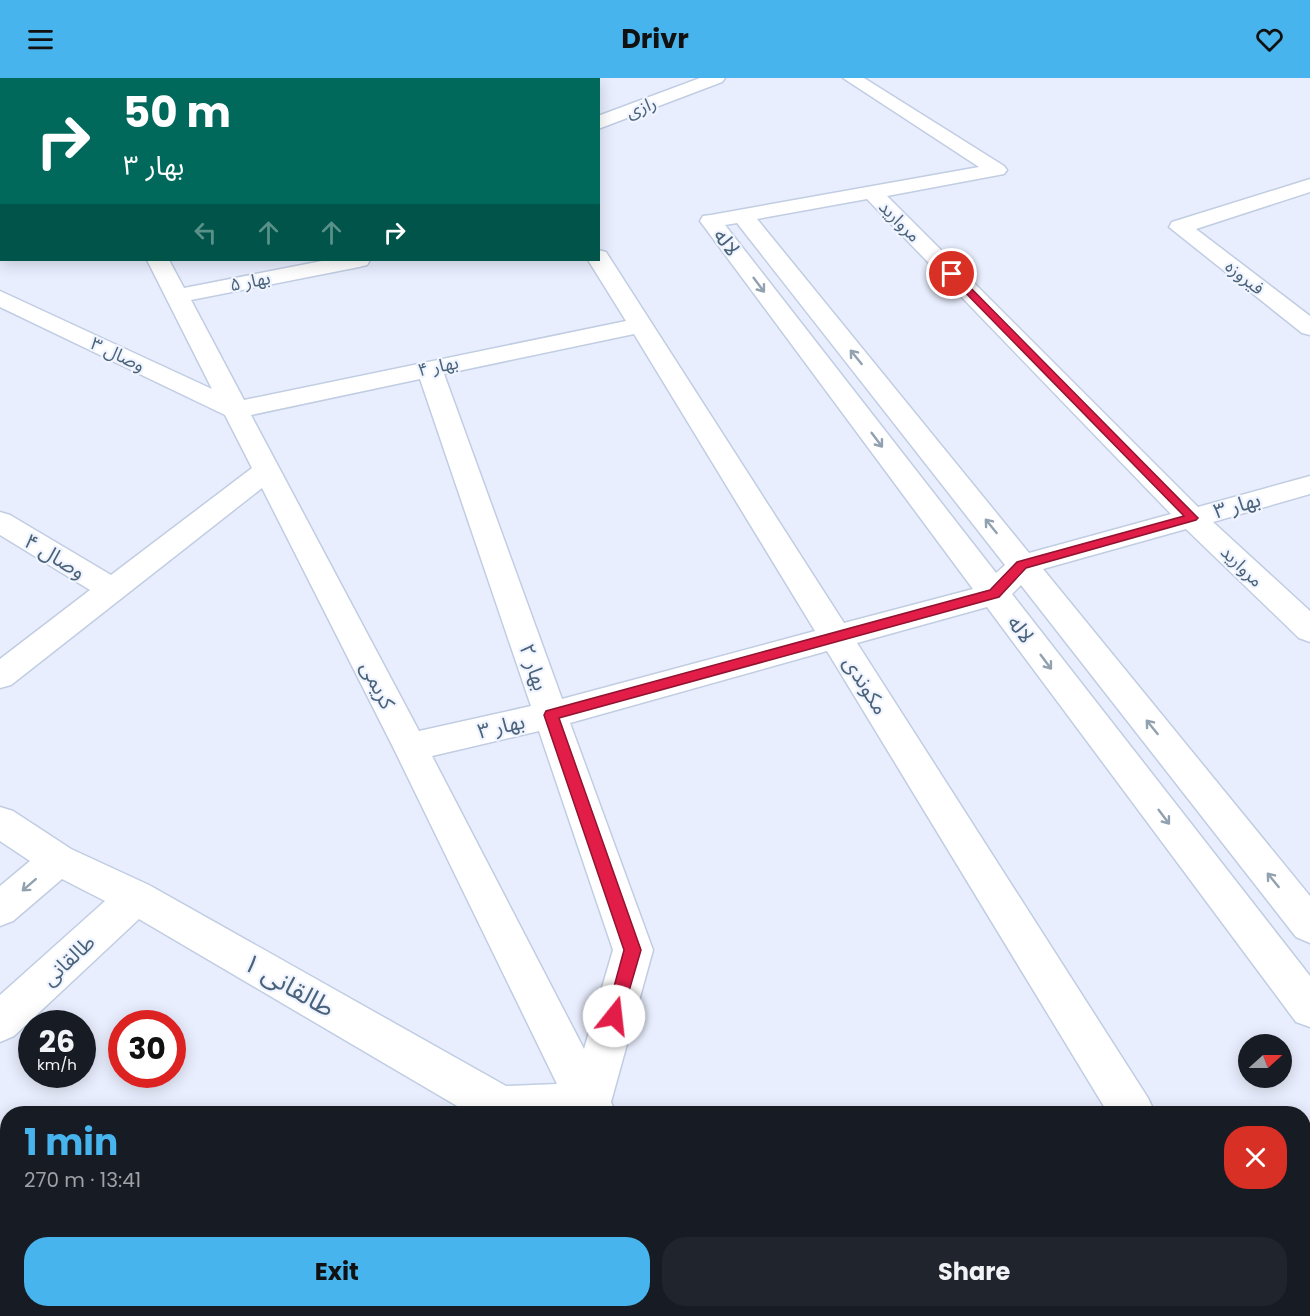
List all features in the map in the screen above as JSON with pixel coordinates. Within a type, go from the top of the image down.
[{"type":"street","name":"رازی","points":[[600,108],[680,78]]},
{"type":"street","name":"رازی","points":[[600,122],[662,86],[716,78]]},
{"type":"street","points":[[743,216],[997,170],[852,78]]},
{"type":"street","name":"فیروزه","points":[[1310,185],[1180,227],[1310,328]]},
{"type":"street","name":"مروارید","points":[[872,193],[1192,518],[1310,630]]},
{"type":"street","name":"لاله","points":[[1310,925],[743,216],[711,221],[1310,1008]]},
{"type":"street","name":"مکوندی","points":[[600,260],[1129,1106]]},
{"type":"street","name":"کریمی","points":[[159,261],[410,747],[590,1106]]},
{"type":"street","name":"بهار ۵","points":[[177,296],[354,261]]},
{"type":"street","name":"وصال ۳","points":[[0,298],[236,410]]},
{"type":"street","name":"بهار ۴","points":[[236,410],[641,325]]},
{"type":"street","name":"بهار ۲","points":[[429,368],[633,950],[593,1106]]},
{"type":"street","points":[[0,676],[267,470]]},
{"type":"street","name":"بهار ۳","points":[[1022,565],[1310,485]]},
{"type":"street","name":"وصال ۴","points":[[0,522],[111,589]]},
{"type":"street","points":[[994,594],[1022,565]]},
{"type":"street","name":"بهار ۳","points":[[410,747],[550,715],[994,594]]},
{"type":"street","name":"طالقانی ۱","points":[[0,822],[58,860],[136,897],[499,1106]]},
{"type":"street","points":[[0,909],[58,860]]},
{"type":"street","name":"طالقانی","points":[[0,1022],[136,897]]},
{"type":"route","points":[[614,1016],[633,950],[550,715],[994,594],[1022,565],[1192,518],[952,274]]}]
